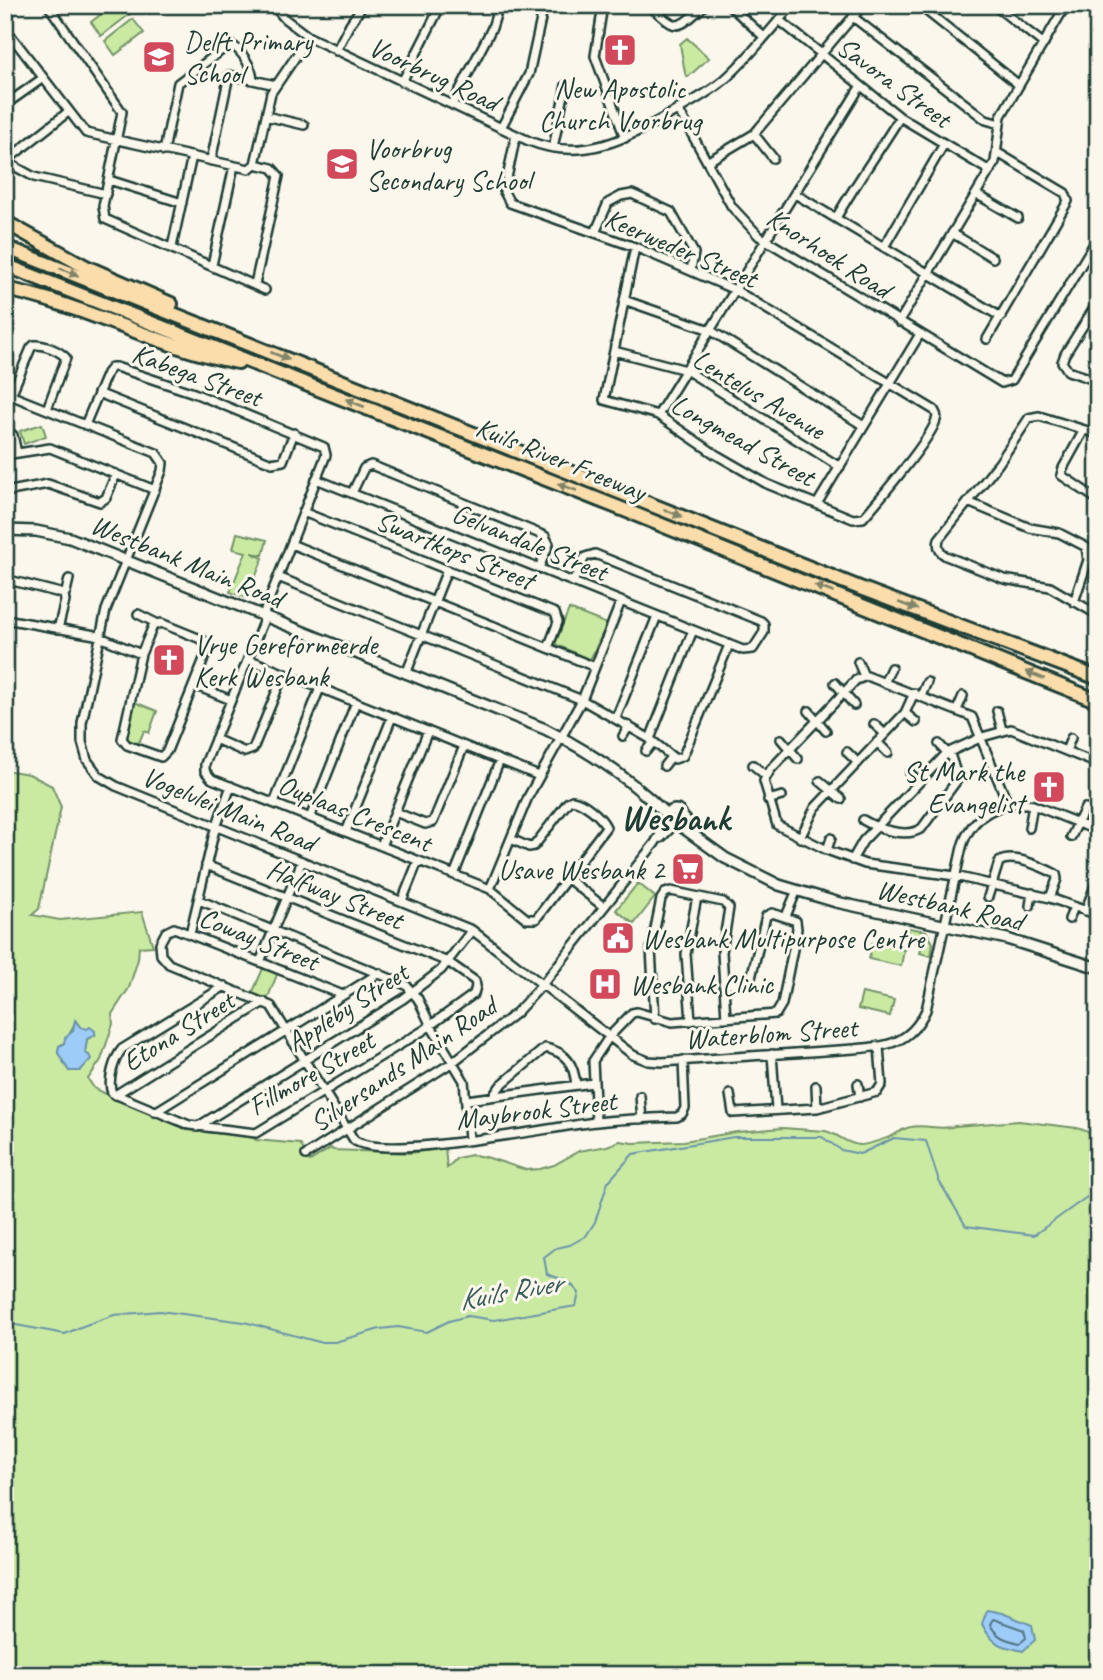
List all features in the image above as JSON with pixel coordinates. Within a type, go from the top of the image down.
[{"type":"highway","points":[[5,222],[75,261],[222,325],[257,346]]},
{"type":"highway","name":"Kuils River Freeway","points":[[5,247],[860,588],[1098,678]]},
{"type":"highway","name":"Kuils River Freeway","points":[[5,265],[854,601],[1098,701]]},
{"type":"highway","points":[[5,289],[47,300],[226,360],[266,367]]},
{"type":"street","points":[[48,5],[122,112],[103,209],[105,219],[265,289]]},
{"type":"street","name":"Voorbrug Road","points":[[273,5],[294,27],[336,51],[516,135],[540,145],[569,150],[595,148],[625,138],[725,80],[792,5]]},
{"type":"street","points":[[336,51],[363,5]]},
{"type":"street","points":[[402,82],[441,5]]},
{"type":"street","points":[[452,105],[492,28],[499,5]]},
{"type":"street","points":[[501,128],[529,74],[544,5]]},
{"type":"street","points":[[603,5],[595,55],[625,138]]},
{"type":"street","points":[[649,5],[670,25],[677,26],[705,5]]},
{"type":"street","points":[[729,5],[764,37]]},
{"type":"street","points":[[707,162],[754,134],[863,5]]},
{"type":"street","points":[[919,5],[1019,85]]},
{"type":"street","points":[[995,5],[1044,44]]},
{"type":"street","points":[[899,322],[990,171],[998,153],[1004,110],[1066,5]]},
{"type":"street","points":[[853,17],[986,120],[1000,124]]},
{"type":"street","name":"Savora Street","points":[[779,20],[900,117],[990,171]]},
{"type":"street","points":[[5,28],[86,133],[249,169],[255,164],[271,93],[309,37]]},
{"type":"street","points":[[164,151],[178,83],[230,44],[236,47],[249,65],[253,80]]},
{"type":"street","points":[[211,161],[229,75],[276,85]]},
{"type":"street","points":[[6,103],[43,78]]},
{"type":"street","points":[[553,148],[566,85]]},
{"type":"street","points":[[659,415],[860,87]]},
{"type":"street","name":"Knorhoek Road","points":[[678,109],[738,215],[764,240],[1004,383],[1012,380],[1098,237]]},
{"type":"street","points":[[68,112],[6,161],[34,177],[106,194]]},
{"type":"street","points":[[266,116],[304,125]]},
{"type":"street","points":[[836,218],[900,117]]},
{"type":"street","points":[[754,134],[773,158]]},
{"type":"street","name":"Keerweder Street","points":[[516,135],[504,189],[506,199],[512,204],[635,247],[735,290],[934,410],[937,417],[925,439],[860,520]]},
{"type":"street","points":[[884,247],[944,144]]},
{"type":"street","points":[[987,339],[1068,201],[1065,193],[998,153]]},
{"type":"street","points":[[172,247],[192,156]]},
{"type":"street","points":[[255,164],[276,170],[279,176],[255,284]]},
{"type":"street","points":[[212,265],[234,166]]},
{"type":"street","points":[[109,180],[182,203]]},
{"type":"street","points":[[595,233],[608,203],[632,194],[671,212],[694,253],[691,271]]},
{"type":"street","points":[[794,194],[1000,317]]},
{"type":"street","points":[[976,194],[1018,218]]},
{"type":"street","points":[[952,233],[993,258]]},
{"type":"street","points":[[614,351],[635,247]]},
{"type":"street","points":[[624,300],[710,330],[864,426]]},
{"type":"street","points":[[1098,302],[1062,362],[1068,371],[1098,381]]},
{"type":"street","points":[[817,504],[920,334]]},
{"type":"street","points":[[8,393],[34,345],[41,345],[66,359],[47,410]]},
{"type":"street","name":"Lentelus Avenue","points":[[614,351],[686,370],[840,467]]},
{"type":"street","name":"Longmead Street","points":[[614,351],[604,400],[659,415],[715,454],[767,484],[860,520]]},
{"type":"street","name":"Kabega Street","points":[[85,425],[109,369],[119,367],[194,393],[294,433],[320,444],[325,450]]},
{"type":"street","name":"Vogelvlei Main Road","points":[[8,393],[158,455],[163,468],[110,599],[100,637],[81,730],[83,748],[90,766],[110,783],[472,930],[542,985]]},
{"type":"street","points":[[98,393],[272,463],[282,461],[294,433]]},
{"type":"street","points":[[1098,434],[1031,416],[1003,457],[939,539],[940,551],[946,556],[1004,579],[1051,587],[1098,615]]},
{"type":"street","points":[[5,430],[13,435],[17,453]]},
{"type":"street","points":[[1084,430],[1061,475],[1098,500]]},
{"type":"street","points":[[5,456],[48,447],[155,490]]},
{"type":"street","name":"Ouplaas Crescent","points":[[325,450],[326,455],[205,764],[205,771],[210,777],[231,786],[490,890],[527,919],[538,918],[568,879]]},
{"type":"street","points":[[352,493],[364,468],[371,465],[460,499],[545,536],[549,544],[539,568]]},
{"type":"street","points":[[5,492],[48,484],[100,502],[106,498],[116,474]]},
{"type":"street","name":"Gelvandale Street","points":[[316,479],[729,645]]},
{"type":"street","points":[[968,502],[1030,528],[1064,534],[1086,547],[1088,559],[1074,602]]},
{"type":"street","name":"Swartkops Street","points":[[303,512],[555,613],[558,622],[548,648]]},
{"type":"street","name":"Westbank Main Road","points":[[5,530],[59,535],[561,737],[595,756],[674,819]]},
{"type":"street","points":[[290,544],[595,667]]},
{"type":"street","points":[[278,577],[582,700],[629,726],[677,760],[683,756],[729,645],[745,651],[751,650],[764,632],[764,624],[595,554],[589,554],[583,559],[573,582]]},
{"type":"street","points":[[406,674],[447,570]]},
{"type":"street","points":[[5,579],[64,594]]},
{"type":"street","points":[[58,629],[69,579]]},
{"type":"street","points":[[490,890],[539,776],[582,700],[621,601]]},
{"type":"street","points":[[138,614],[203,639],[208,644],[208,652],[164,756],[156,757],[127,745],[122,735],[141,654],[156,623]]},
{"type":"street","points":[[616,718],[657,616]]},
{"type":"street","points":[[5,619],[100,637],[141,654]]},
{"type":"street","points":[[646,751],[693,630]]},
{"type":"street","points":[[248,659],[539,776]]},
{"type":"street","points":[[858,662],[864,676]]},
{"type":"street","points":[[885,681],[891,668]]},
{"type":"street","points":[[215,739],[246,752],[253,749],[284,673]]},
{"type":"street","points":[[1098,831],[1033,805],[1008,804],[972,717],[885,681],[864,676],[856,680],[765,775],[764,781],[777,825],[827,850],[873,865],[955,876],[1032,893],[1098,915]]},
{"type":"street","points":[[800,838],[815,808],[905,713],[927,682]]},
{"type":"street","points":[[835,683],[854,705]]},
{"type":"street","points":[[194,685],[232,700]]},
{"type":"street","points":[[274,803],[320,688]]},
{"type":"street","points":[[957,710],[963,696]]},
{"type":"street","points":[[310,818],[356,702]]},
{"type":"street","points":[[809,711],[826,731]]},
{"type":"street","points":[[997,711],[1002,730]]},
{"type":"street","points":[[905,713],[916,722]]},
{"type":"street","points":[[346,832],[392,716]]},
{"type":"street","points":[[874,724],[885,734]]},
{"type":"street","points":[[623,736],[629,726]]},
{"type":"street","points":[[1030,737],[1033,726]]},
{"type":"street","points":[[852,860],[859,845],[947,752],[982,737],[1011,729],[1098,764]]},
{"type":"street","points":[[381,846],[428,731]]},
{"type":"street","points":[[1066,751],[1071,737]]},
{"type":"street","points":[[781,739],[798,760]]},
{"type":"street","points":[[877,742],[888,752]]},
{"type":"street","points":[[863,820],[875,828],[912,833],[922,828],[957,780],[957,771],[947,752],[939,744]]},
{"type":"street","points":[[395,812],[425,824],[433,822],[464,746]]},
{"type":"street","points":[[847,752],[858,763]]},
{"type":"street","points":[[664,766],[671,757]]},
{"type":"street","points":[[454,875],[500,760]]},
{"type":"street","points":[[753,765],[765,775]]},
{"type":"street","points":[[910,773],[919,782]]},
{"type":"street","points":[[820,781],[841,799]]},
{"type":"street","points":[[190,934],[216,826],[231,786]]},
{"type":"street","points":[[768,800],[782,796]]},
{"type":"street","points":[[511,839],[529,847],[534,846],[568,802],[577,800],[603,821],[606,828],[568,879],[604,907]]},
{"type":"street","name":"Waterblom Street","points":[[542,985],[640,1059],[656,1062],[879,1047],[904,1038],[922,1018],[929,1000],[964,841],[972,826],[991,810],[1008,804]]},
{"type":"street","points":[[1029,828],[1033,805]]},
{"type":"street","points":[[1071,837],[1084,808]]},
{"type":"street","name":"Silversands Main Road","points":[[306,1155],[453,1062],[500,1027],[542,985],[674,819]]},
{"type":"street","name":"Westbank Road","points":[[674,819],[735,863],[779,885],[862,908],[1018,943],[1098,968]]},
{"type":"street","points":[[827,850],[831,838]]},
{"type":"street","points":[[988,897],[1002,859],[1031,863],[1056,874],[1057,879],[1050,898]]},
{"type":"street","points":[[260,962],[302,861]]},
{"type":"street","points":[[402,901],[418,861]]},
{"type":"street","name":"Halfway Street","points":[[206,865],[448,962]]},
{"type":"street","points":[[1085,911],[1095,886]]},
{"type":"street","points":[[786,916],[794,889]]},
{"type":"street","points":[[655,1019],[651,949],[661,899],[665,893],[671,891],[723,902],[729,908],[722,952],[726,1018]]},
{"type":"street","points":[[1030,906],[1032,893]]},
{"type":"street","points":[[691,1021],[686,954],[697,897]]},
{"type":"street","points":[[199,900],[400,981],[413,992],[464,1081],[469,1139]]},
{"type":"street","points":[[1069,919],[1074,907]]},
{"type":"street","points":[[596,1122],[593,1061],[609,1037],[632,1013],[637,1012],[665,1022],[771,1015],[779,1012],[797,929],[796,921],[772,914],[765,917],[750,980],[723,984]]},
{"type":"street","name":"Coway Street","points":[[225,986],[164,960],[159,951],[162,938],[171,928],[343,995]]},
{"type":"street","name":"Appleby Street","points":[[197,1127],[413,992],[448,962],[472,930]]},
{"type":"street","name":"Fillmore Street","points":[[115,1095],[197,1127],[256,1133],[431,1026],[474,994],[475,981],[448,962]]},
{"type":"street","points":[[155,1112],[379,973]]},
{"type":"street","points":[[115,1095],[109,1087],[120,1052],[225,986],[271,1006],[348,1128]]},
{"type":"street","name":"Etona Street","points":[[115,1095],[264,1002]]},
{"type":"street","points":[[730,1094],[733,1113],[817,1108],[877,1092],[882,1086],[879,1047]]},
{"type":"street","points":[[493,1096],[501,1085],[545,1048],[572,1063],[576,1085]]},
{"type":"street","points":[[772,1054],[776,1110]]},
{"type":"street","name":"Maybrook Street","points":[[348,1128],[357,1142],[369,1146],[406,1147],[596,1122],[677,1117],[684,1111],[682,1060]]},
{"type":"street","points":[[467,1100],[593,1083]]},
{"type":"street","points":[[859,1084],[860,1097]]},
{"type":"street","points":[[816,1086],[817,1108]]},
{"type":"street","points":[[640,1097],[642,1119]]},
{"type":"green space","points":[[113,5],[123,5],[130,14],[101,36],[91,22]]},
{"type":"green space","points":[[133,19],[144,33],[115,55],[105,41]]},
{"type":"green space","points":[[687,38],[709,58],[688,77],[680,44]]},
{"type":"green space","points":[[42,424],[46,436],[24,444],[20,431]]},
{"type":"green space","points":[[237,533],[267,540],[263,555],[252,553],[263,558],[247,598],[230,592],[246,552],[233,549]]},
{"type":"green space","points":[[569,609],[607,624],[591,658],[555,644]]},
{"type":"green space","points":[[132,701],[157,711],[149,733],[144,731],[137,747],[124,738]]},
{"type":"green space","points":[[5,770],[29,774],[52,786],[61,807],[39,909],[32,915],[60,920],[142,912],[153,946],[139,947],[129,988],[112,1014],[113,1024],[101,1060],[88,1079],[94,1088],[112,1097],[184,1127],[252,1137],[256,1140],[300,1144],[310,1161],[331,1148],[410,1153],[445,1148],[447,1168],[457,1158],[472,1155],[526,1170],[554,1165],[579,1151],[620,1141],[684,1141],[782,1128],[825,1131],[860,1145],[885,1139],[911,1127],[944,1128],[1019,1121],[1077,1128],[1094,1136],[1098,1141],[1098,1675],[5,1675]],"holes":[[[76,1021],[80,1027],[95,1035],[87,1039],[85,1054],[69,1071],[58,1053],[59,1046],[67,1039]]]},
{"type":"green space","points":[[638,883],[655,897],[634,924],[616,910]]},
{"type":"green space","points":[[909,928],[926,931],[933,943],[931,956],[920,953],[922,945],[915,943],[916,936],[908,934]]},
{"type":"green space","points":[[872,943],[904,950],[901,966],[869,959]]},
{"type":"green space","points":[[264,966],[278,972],[267,1000],[252,994]]},
{"type":"green space","points":[[862,993],[894,1000],[890,1016],[858,1009]]},
{"type":"water","points":[[75,1020],[80,1027],[90,1027],[95,1031],[95,1035],[87,1039],[85,1053],[91,1059],[80,1071],[69,1071],[58,1053],[59,1046],[64,1044],[65,1038],[73,1031]]},
{"type":"water","points":[[987,1610],[1032,1625],[1035,1640],[1023,1651],[998,1644],[982,1624]]},
{"type":"waterway","name":"Kuils River","points":[[5,1323],[65,1334],[114,1315],[160,1311],[244,1322],[319,1342],[335,1342],[380,1329],[398,1327],[427,1332],[449,1321],[468,1316],[494,1320],[576,1306],[579,1293],[569,1282],[547,1274],[544,1257],[556,1248],[570,1245],[586,1236],[595,1222],[608,1182],[633,1154],[734,1137],[822,1137],[841,1150],[860,1154],[894,1138],[926,1141],[939,1181],[966,1226],[1034,1235],[1098,1189]]},
{"type":"place","name":"New Apostolic Church Voorbrug","points":[[620,50]]},
{"type":"place","name":"Delft Primary School","points":[[159,57]]},
{"type":"place","name":"Voorbrug Secondary School","points":[[342,164]]},
{"type":"place","name":"Vrye Gereformeerde Kerk Wesbank","points":[[169,660]]},
{"type":"place","name":"St Mark the Evangelist","points":[[1049,787]]},
{"type":"place","name":"Usave Wesbank 2","points":[[688,869]]},
{"type":"place","name":"Wesbank Multipurpose Centre","points":[[618,938]]},
{"type":"place","name":"Wesbank Clinic","points":[[605,984]]},
{"type":"district","name":"Wesbank","points":[[675,818]]}]
